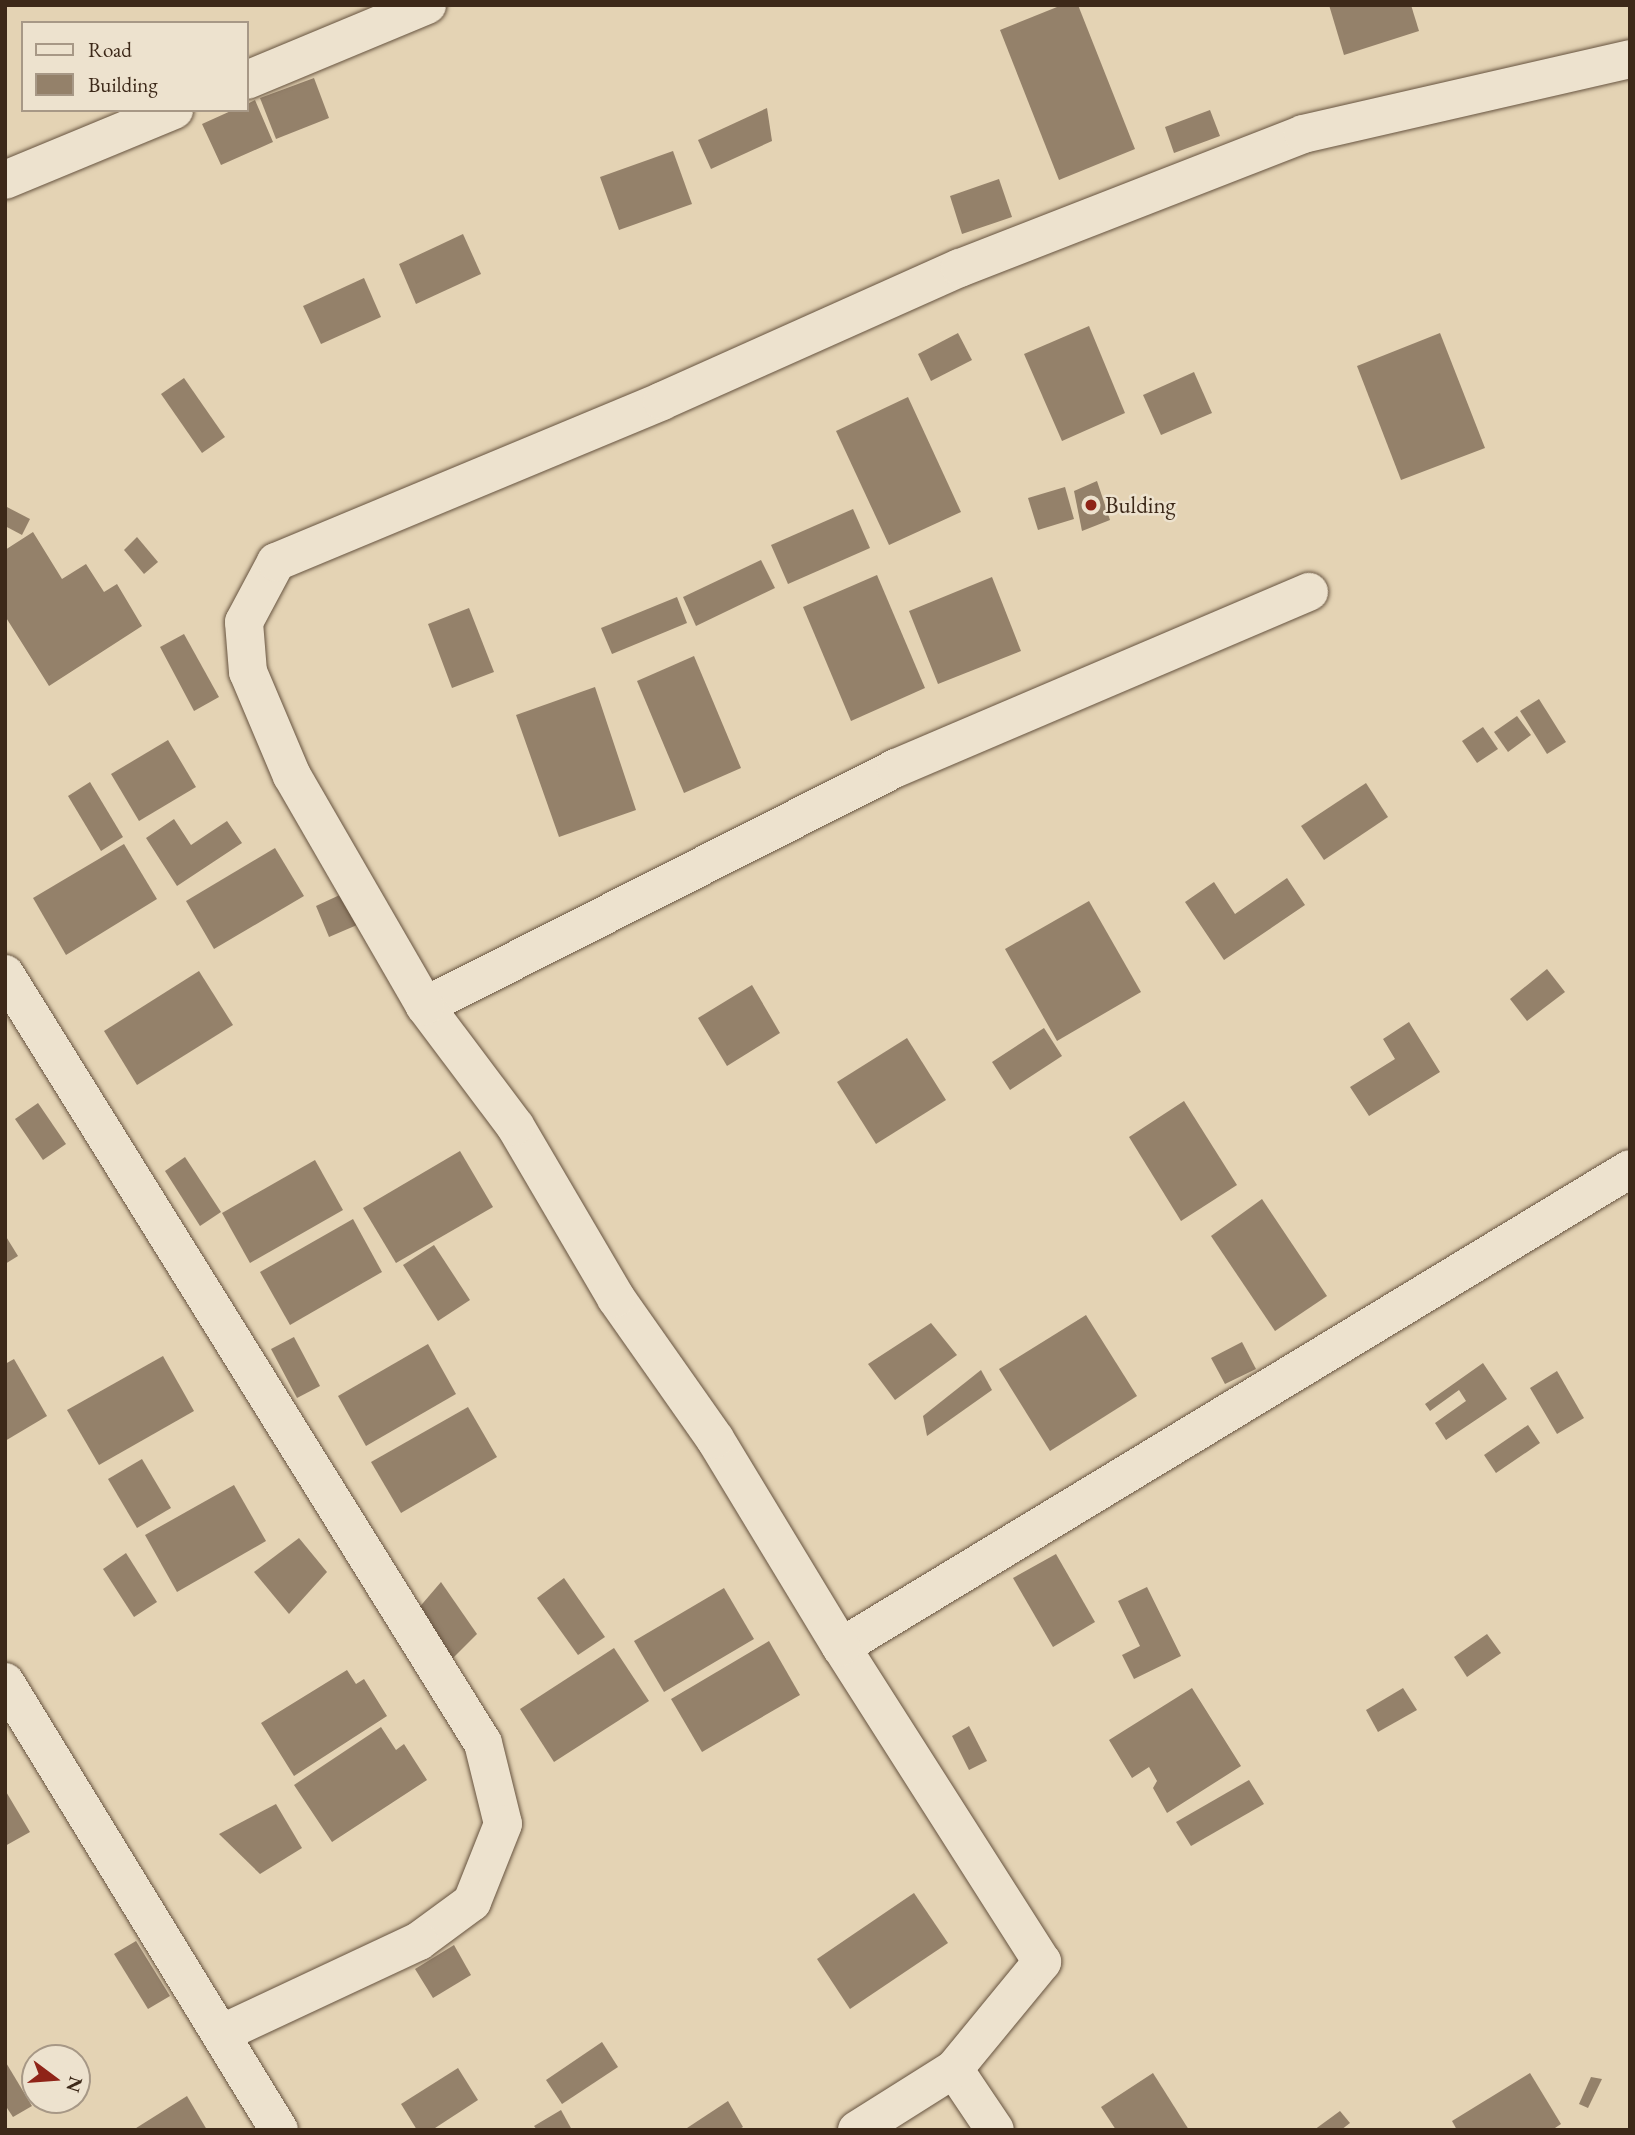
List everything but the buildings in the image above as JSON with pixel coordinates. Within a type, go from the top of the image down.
[{"type":"street","points":[[248,80],[427,5]]},
{"type":"street","points":[[857,2130],[954,2069],[1042,1962],[841,1647],[715,1439],[616,1298],[515,1126],[425,1006],[292,776],[248,672],[244,622],[276,562],[662,401],[960,268],[1303,134],[1630,60]]},
{"type":"street","points":[[5,180],[169,112]]},
{"type":"street","points":[[425,1006],[896,768],[1310,592]]},
{"type":"street","points":[[5,974],[483,1743],[503,1824],[472,1902],[419,1941],[223,2033]]},
{"type":"street","points":[[841,1647],[1630,1169]]},
{"type":"street","points":[[5,1682],[223,2033],[279,2130]]},
{"type":"street","points":[[954,2069],[995,2130]]},
{"type":"place","name":"Bulding","points":[[1091,505]]}]
